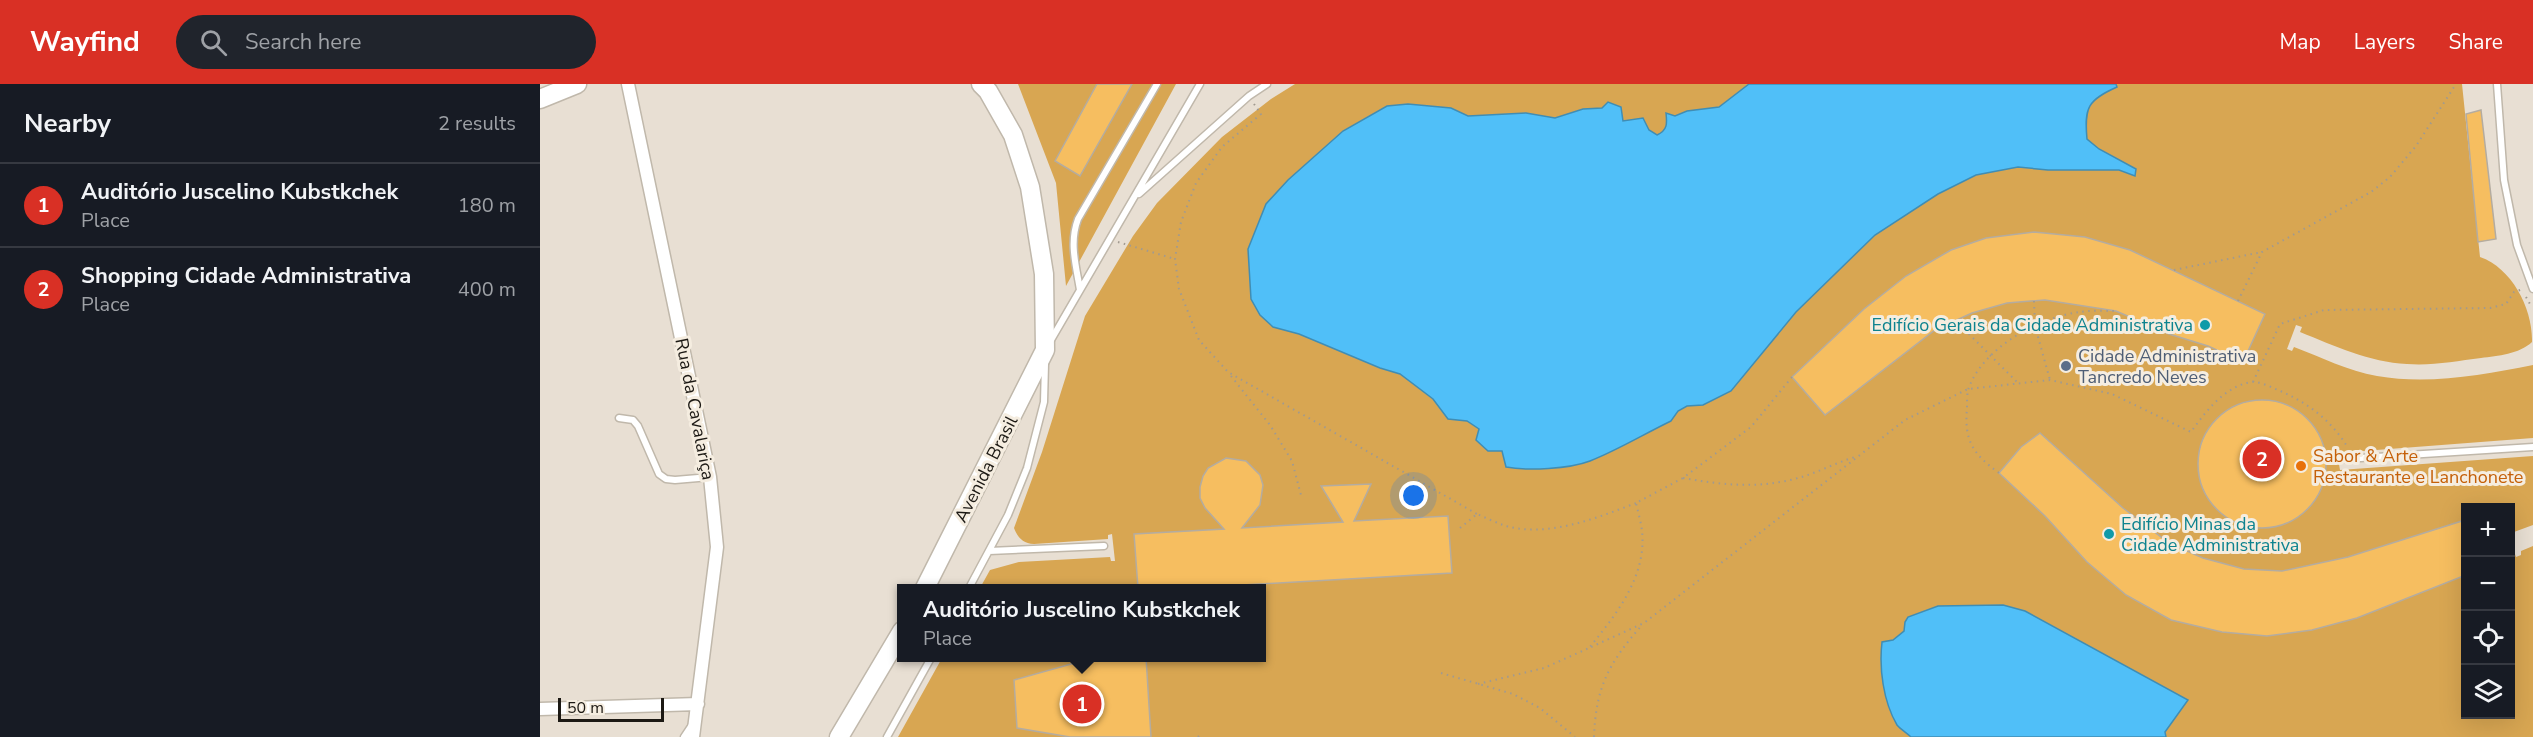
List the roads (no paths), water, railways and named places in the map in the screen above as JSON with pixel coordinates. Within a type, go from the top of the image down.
[{"type":"street","points":[[540,99],[577,84]]},
{"type":"street","name":"Rua da Cavalariça","points":[[628,84],[710,477],[717,547],[693,737]]},
{"type":"street","points":[[981,84],[988,91],[1013,135],[1030,187],[1044,274],[1045,350]]},
{"type":"street","name":"Avenida Brasil","points":[[927,584],[1045,350]]},
{"type":"street","points":[[839,737],[897,639]]},
{"type":"street","points":[[540,709],[698,704]]},
{"type":"lane","points":[[1080,290],[1072,244],[1078,219],[1156,84]]},
{"type":"lane","points":[[971,584],[1008,515],[1026,468],[1044,402],[1045,350],[1200,84]]},
{"type":"lane","points":[[1134,198],[1249,96],[1267,84]]},
{"type":"lane","points":[[2497,84],[2504,180],[2517,245],[2533,289]]},
{"type":"lane","points":[[618,418],[633,420],[638,426],[659,474],[666,479],[710,477]]},
{"type":"lane","points":[[2345,459],[2533,447]]},
{"type":"lane","points":[[989,551],[1104,546]]},
{"type":"lane","points":[[887,737],[928,662]]},
{"type":"lane","points":[[684,737],[697,717]]},
{"type":"water","points":[[1749,84],[2116,84],[2117,87],[2100,96],[2090,106],[2086,119],[2087,139],[2099,149],[2136,169],[2135,176],[2119,170],[2048,170],[2018,167],[1976,175],[1938,194],[1875,235],[1796,312],[1731,391],[1703,405],[1687,406],[1678,411],[1671,421],[1600,457],[1581,464],[1548,469],[1506,467],[1502,451],[1488,451],[1476,440],[1479,429],[1467,421],[1448,419],[1433,399],[1400,374],[1299,334],[1273,327],[1260,315],[1251,299],[1248,249],[1266,204],[1288,180],[1343,131],[1387,106],[1408,104],[1451,108],[1468,116],[1526,113],[1555,118],[1583,109],[1602,108],[1608,102],[1621,107],[1623,121],[1643,118],[1649,130],[1657,135],[1665,128],[1666,113],[1675,116],[1687,111],[1719,107]]},
{"type":"water","points":[[2003,605],[2025,611],[2188,700],[2165,732],[2166,737],[1911,737],[1902,730],[1892,716],[1885,695],[1881,663],[1882,642],[1893,640],[1904,631],[1908,617],[1938,606]]},
{"type":"place","name":"Edifício Gerais da Cidade Administrativa","points":[[2205,325]]},
{"type":"place","name":"Cidade Administrativa Tancredo Neves","points":[[2066,366]]},
{"type":"place","name":"Shopping Cidade Administrativa","points":[[2262,459]]},
{"type":"place","name":"Sabor & Arte Restaurante e Lanchonete","points":[[2301,466]]},
{"type":"place","name":"Edifício Minas da Cidade Administrativa","points":[[2109,534]]},
{"type":"place","name":"Auditório Juscelino Kubstkchek","points":[[1082,704]]}]
